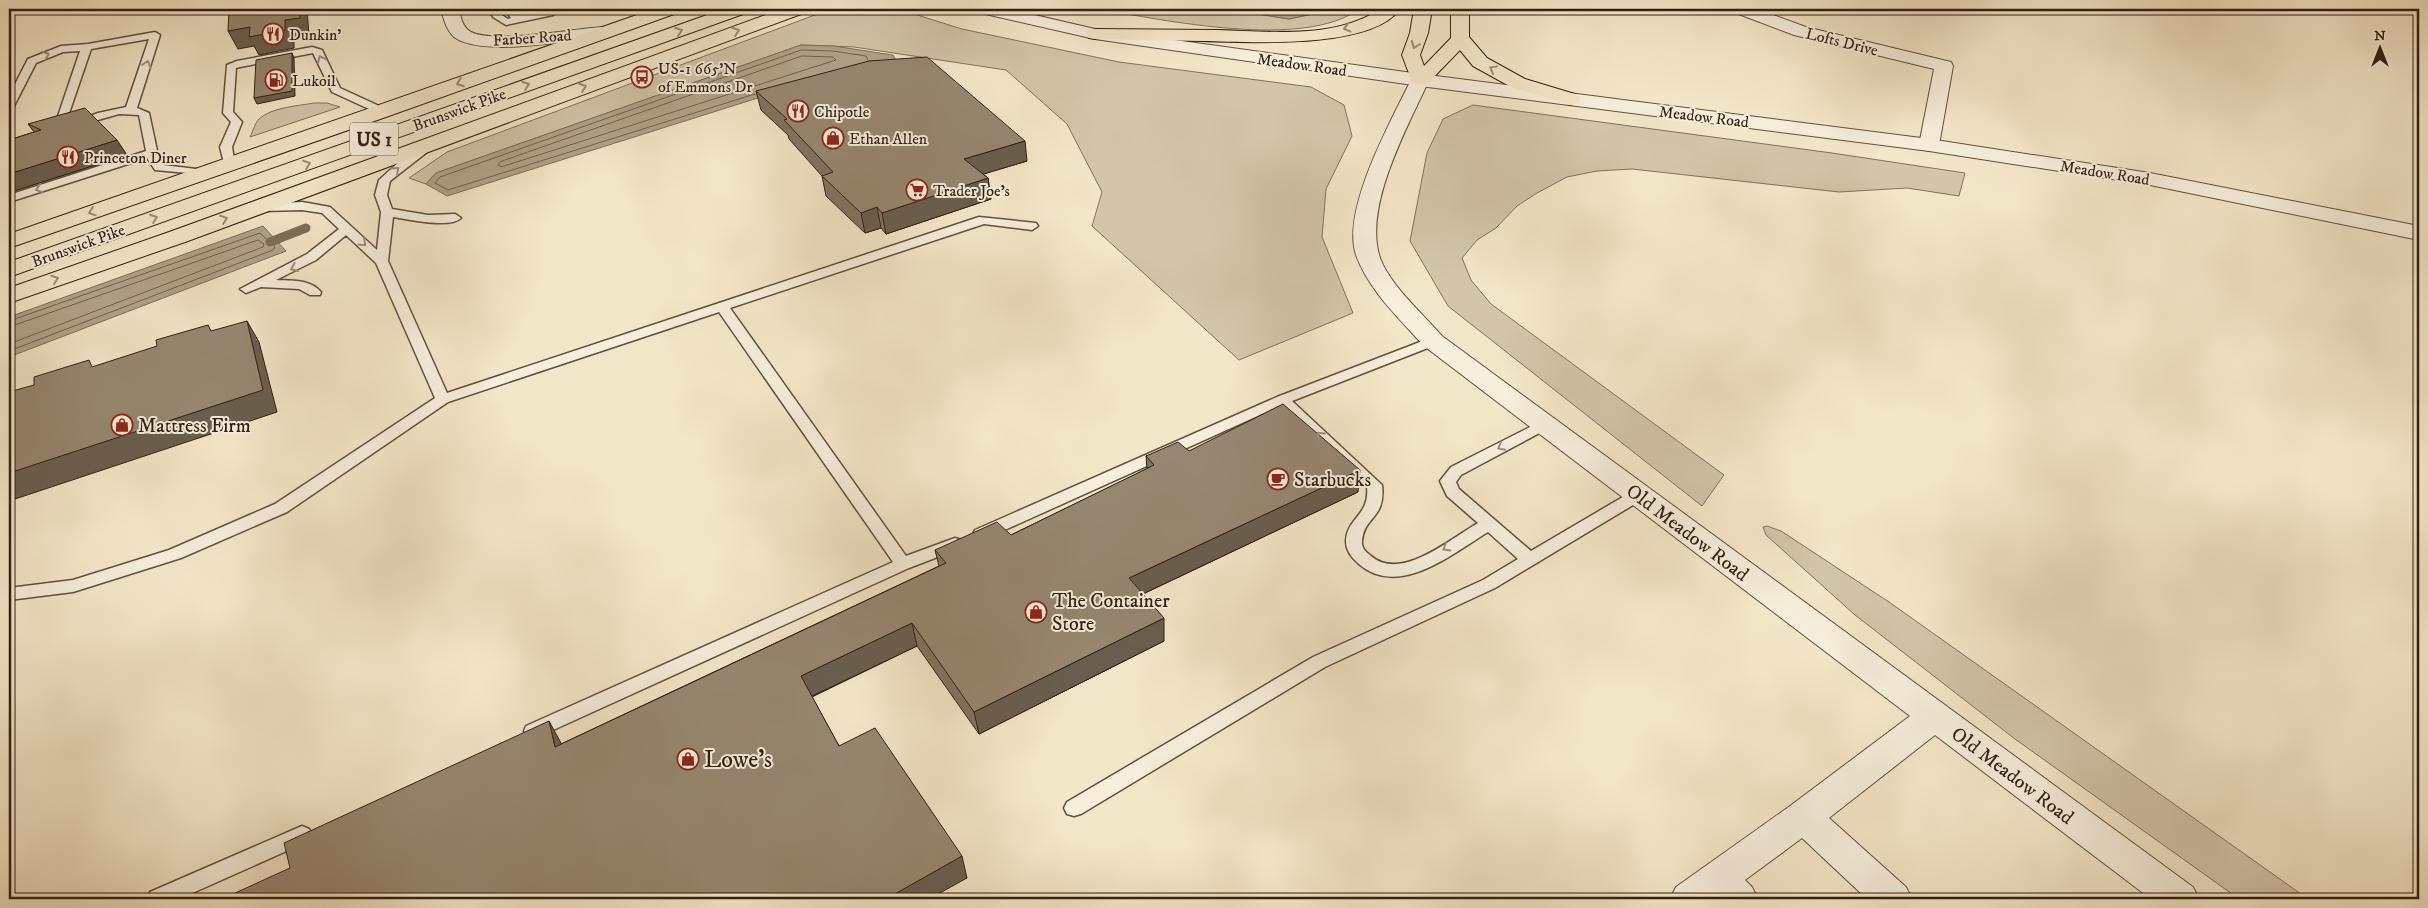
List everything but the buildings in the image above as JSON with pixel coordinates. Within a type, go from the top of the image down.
[{"type":"highway","name":"Brunswick Pike","points":[[9,241],[379,113],[671,9]]},
{"type":"highway","name":"Brunswick Pike","points":[[9,270],[740,9]]},
{"type":"highway","points":[[9,296],[798,9]]},
{"type":"highway","points":[[1095,34],[1304,36],[1320,34],[1367,22],[1391,9]]},
{"type":"highway","points":[[1423,9],[1419,33],[1411,55],[1420,80],[1446,56],[1460,38],[1460,9]]},
{"type":"highway","points":[[1460,38],[1480,62],[1518,83],[1571,99]]},
{"type":"street","name":"Farber Road","points":[[450,9],[454,26],[466,36],[495,42],[602,32]]},
{"type":"street","name":"Meadow Road","points":[[987,9],[1095,34],[1420,80],[1929,145],[2150,179],[2419,234]]},
{"type":"street","name":"Lofts Drive","points":[[1742,9],[1800,31],[1944,66],[1929,145]]},
{"type":"street","name":"Old Meadow Road","points":[[1420,80],[1390,146],[1367,206],[1366,252],[1381,278],[1433,341],[2180,899]]},
{"type":"street","points":[[1715,892],[1803,817],[1935,716]]},
{"type":"street","points":[[1803,817],[1893,899]]},
{"type":"lane","points":[[174,9],[192,9]]},
{"type":"lane","points":[[494,9],[496,15],[506,22],[550,13],[553,9]]},
{"type":"lane","points":[[509,9],[514,16],[530,18]]},
{"type":"lane","points":[[9,106],[32,61],[61,50],[155,35],[130,109]]},
{"type":"lane","points":[[88,46],[83,54],[54,129],[130,109],[144,113],[153,161],[159,168],[205,173]]},
{"type":"lane","points":[[229,165],[226,147],[237,122],[228,113],[231,67],[237,64],[317,50],[336,90],[373,107],[379,113]]},
{"type":"lane","points":[[382,261],[386,212],[381,195],[386,180],[404,163],[439,140]]},
{"type":"lane","points":[[9,199],[152,153]]},
{"type":"lane","points":[[257,207],[302,206],[326,210],[382,261],[443,399]]},
{"type":"lane","points":[[386,212],[428,219],[455,218]]},
{"type":"lane","points":[[9,594],[72,586],[175,554],[281,508],[443,399],[983,220],[1032,226]]},
{"type":"lane","points":[[315,292],[302,285],[269,283],[246,289],[306,263],[333,242],[347,228]]},
{"type":"lane","points":[[722,306],[903,564]]},
{"type":"lane","points":[[521,736],[903,564],[979,535],[1282,400],[1433,341]]},
{"type":"lane","points":[[1282,400],[1374,485],[1375,506],[1356,529],[1353,544],[1358,554],[1375,567],[1384,570],[1406,570],[1489,524]]},
{"type":"lane","points":[[1530,560],[1452,492],[1448,481],[1456,471],[1544,424]]},
{"type":"lane","points":[[1074,808],[1319,662],[1489,584],[1638,495]]},
{"type":"lane","points":[[157,899],[317,829]]},
{"type":"shaded area","points":[[831,9],[898,9],[962,29],[1119,62],[1311,87],[1344,105],[1352,136],[1326,189],[1322,237],[1353,313],[1239,360],[1092,226],[1102,192],[1067,124],[1006,70],[854,47],[801,45],[436,173],[426,184],[409,178],[447,152]]},
{"type":"shaded area","points":[[1098,9],[1227,9],[1289,19],[1336,9],[1359,9],[1335,21],[1304,28],[1270,30],[1195,25]]},
{"type":"shaded area","points":[[314,103],[327,103],[340,107],[250,137],[255,125],[264,115],[285,108]]},
{"type":"shaded area","points":[[1473,105],[1832,153],[1965,173],[1959,196],[1907,188],[1839,192],[1632,169],[1597,171],[1567,177],[1537,193],[1517,206],[1496,228],[1477,240],[1462,258],[1471,280],[1491,304],[1724,475],[1702,506],[1448,306],[1410,241],[1427,153],[1443,119]]},
{"type":"shaded area","points":[[1767,526],[1781,531],[1889,602],[2308,899],[2239,899],[2015,739],[1855,615],[1766,535],[1763,527]]},
{"type":"water","points":[[1227,9],[1336,9],[1289,19]]},
{"type":"water","points":[[801,45],[834,46],[893,55],[896,60],[853,68],[447,196],[426,184],[436,173]]},
{"type":"water","points":[[263,226],[286,251],[9,357],[9,317]]},
{"type":"waterway","points":[[270,242],[306,228]]},
{"type":"place","name":"Dunkin'","points":[[273,34]]},
{"type":"place","name":"US-1 665'N of Emmons Dr","points":[[642,77]]},
{"type":"place","name":"Lukoil","points":[[276,80]]},
{"type":"place","name":"Chipotle","points":[[798,111]]},
{"type":"place","name":"Ethan Allen","points":[[833,138]]},
{"type":"place","name":"Princeton Diner","points":[[68,157]]},
{"type":"place","name":"Trader Joe's","points":[[917,190]]},
{"type":"place","name":"Mattress Firm","points":[[122,425]]},
{"type":"place","name":"Starbucks","points":[[1278,479]]},
{"type":"place","name":"The Container Store","points":[[1036,612]]},
{"type":"place","name":"Lowe's","points":[[688,759]]}]
